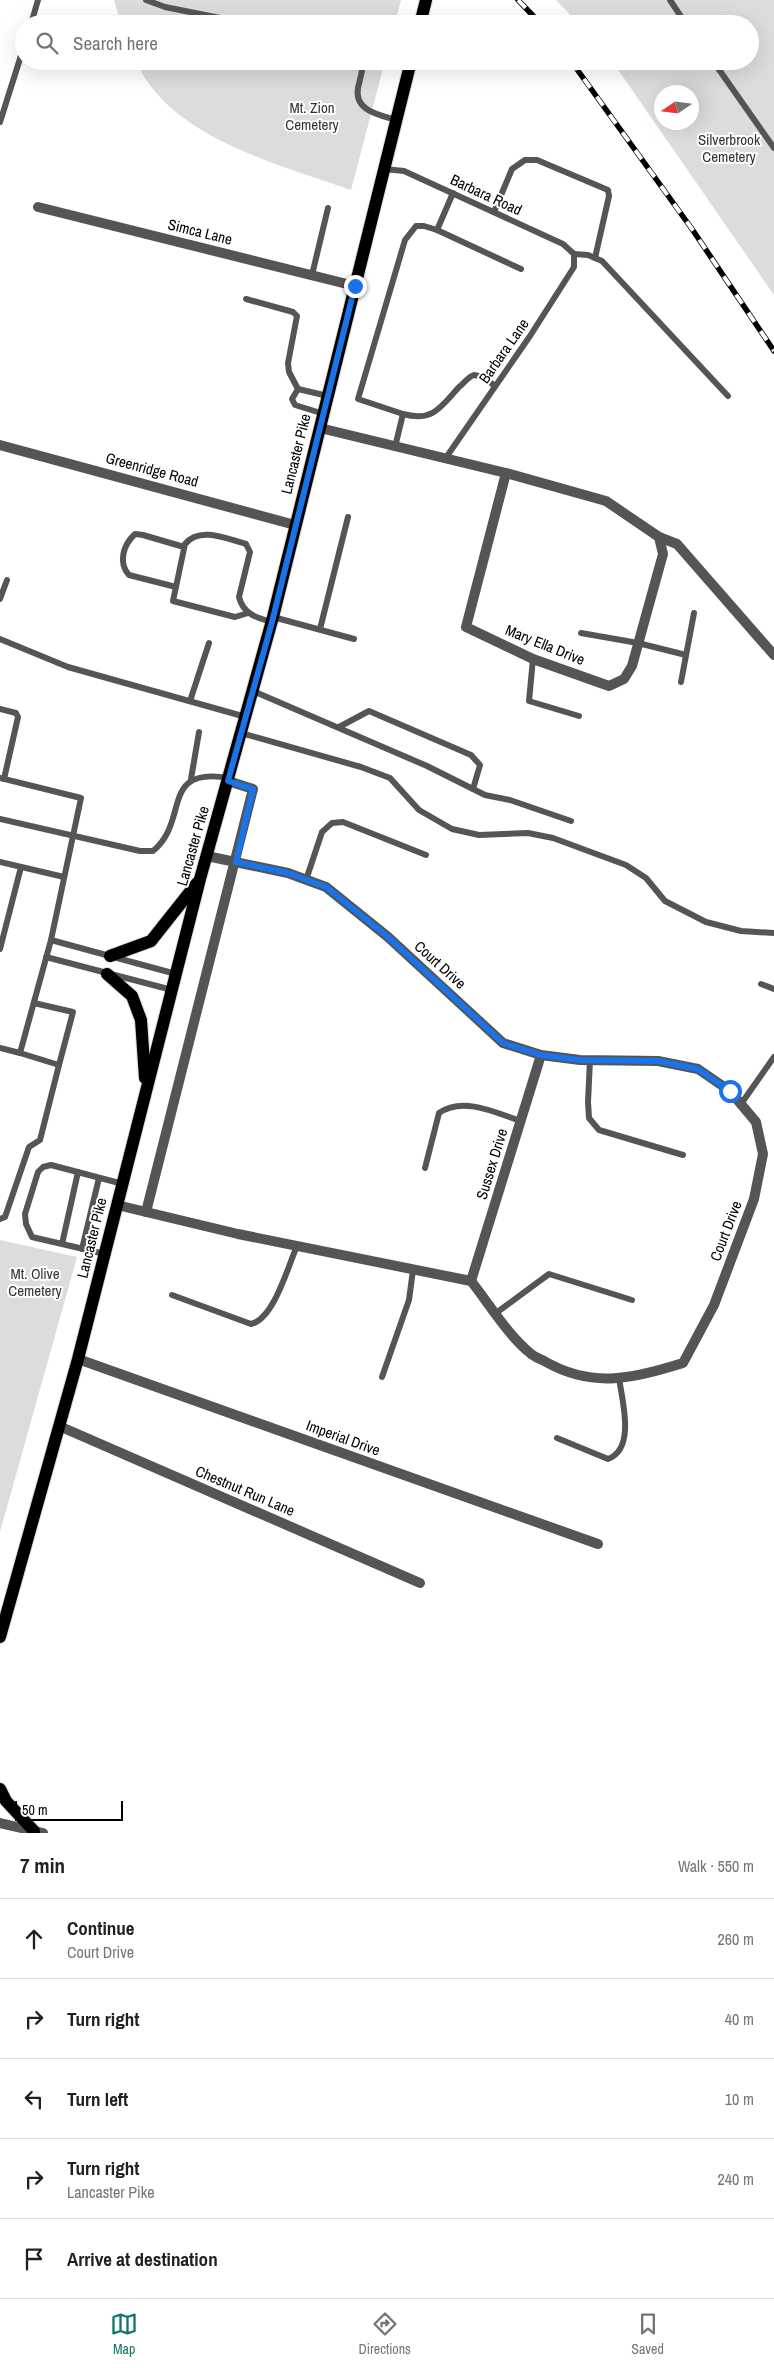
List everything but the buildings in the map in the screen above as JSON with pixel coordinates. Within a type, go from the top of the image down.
[{"type":"main road","points":[[422,15],[426,0]]},
{"type":"main road","name":"Lancaster Pike","points":[[0,1637],[78,1359],[200,880],[272,620],[409,70]]},
{"type":"main road","points":[[110,956],[151,942],[200,880]]},
{"type":"main road","points":[[107,974],[132,996],[141,1020],[146,1090]]},
{"type":"main road","points":[[0,1789],[6,1801],[38,1832]]},
{"type":"street","name":"Simca Lane","points":[[38,207],[355,286]]},
{"type":"street","points":[[320,428],[506,473],[606,501],[659,537],[677,544],[774,656]]},
{"type":"street","name":"Greenridge Road","points":[[0,445],[295,525]]},
{"type":"street","name":"Mary Ella Drive","points":[[506,473],[466,627],[534,659],[609,686],[624,679],[632,666],[662,554],[659,537]]},
{"type":"street","points":[[146,1212],[253,789],[228,779]]},
{"type":"street","name":"Court Drive","points":[[207,856],[288,873],[326,887],[388,937],[503,1043],[541,1055],[590,1060],[658,1061],[698,1069],[730,1091],[756,1122],[763,1154],[754,1199],[714,1305],[683,1363],[651,1373],[604,1380],[564,1372],[530,1353],[471,1281]]},
{"type":"street","name":"Sussex Drive","points":[[471,1281],[541,1055]]},
{"type":"street","points":[[117,1205],[297,1246],[471,1281]]},
{"type":"street","name":"Imperial Drive","points":[[78,1359],[598,1544]]},
{"type":"street","name":"Chestnut Run Lane","points":[[59,1426],[420,1583]]},
{"type":"street","points":[[0,1823],[38,1832]]},
{"type":"lane","points":[[34,15],[38,0]]},
{"type":"lane","points":[[146,0],[165,7],[205,15]]},
{"type":"lane","points":[[670,0],[680,15]]},
{"type":"lane","points":[[0,122],[16,70]]},
{"type":"lane","points":[[361,70],[358,90],[359,100],[367,110],[396,120]]},
{"type":"lane","points":[[719,70],[774,148]]},
{"type":"lane","points":[[494,212],[512,169],[525,160],[537,160],[595,183],[608,190],[609,196],[595,258]]},
{"type":"lane","name":"Barbara Road","points":[[384,169],[404,171],[563,244],[574,254]]},
{"type":"lane","points":[[437,230],[453,193]]},
{"type":"lane","points":[[312,275],[328,208]]},
{"type":"lane","points":[[495,386],[483,377],[474,375],[468,378],[441,406],[427,416],[416,417],[403,414],[358,399],[405,240],[416,226],[437,230],[521,269]]},
{"type":"lane","points":[[574,254],[602,261],[728,396]]},
{"type":"lane","name":"Barbara Lane","points":[[445,459],[574,268],[574,254]]},
{"type":"lane","points":[[246,299],[293,312],[297,316],[288,363],[289,372],[298,389],[328,396]]},
{"type":"lane","points":[[298,389],[292,399],[295,405],[324,414]]},
{"type":"lane","points":[[395,447],[403,414]]},
{"type":"lane","points":[[320,629],[348,517]]},
{"type":"lane","points":[[176,587],[129,574],[124,569],[122,560],[129,539],[135,534],[184,547]]},
{"type":"lane","points":[[248,612],[235,617],[173,601],[184,547],[190,537],[199,534],[246,544],[250,552],[239,598],[241,605],[248,612],[272,620],[320,629],[354,639]]},
{"type":"lane","points":[[0,599],[6,580]]},
{"type":"lane","points":[[680,682],[694,612]]},
{"type":"lane","points":[[581,633],[638,643],[686,655]]},
{"type":"lane","points":[[0,639],[68,667],[246,717]]},
{"type":"lane","points":[[190,701],[209,643]]},
{"type":"lane","points":[[534,659],[529,701],[579,716]]},
{"type":"lane","points":[[253,691],[427,766],[485,795],[510,800],[571,821]]},
{"type":"lane","points":[[0,709],[16,713],[18,717],[2,778],[81,798],[51,940],[20,1053]]},
{"type":"lane","points":[[339,728],[369,711],[471,755],[480,765],[473,789]]},
{"type":"lane","points":[[0,819],[140,851],[153,851],[160,846],[183,788],[191,779],[199,732]]},
{"type":"lane","points":[[241,734],[390,778],[419,810],[452,829],[479,835],[528,833],[553,838],[626,865],[646,878],[665,900],[706,922],[741,931],[774,933]]},
{"type":"lane","points":[[191,779],[212,775],[228,779]]},
{"type":"lane","points":[[306,880],[322,832],[332,823],[344,822],[426,854]]},
{"type":"lane","points":[[0,862],[64,877]]},
{"type":"lane","points":[[0,949],[21,867]]},
{"type":"lane","points":[[51,940],[176,974]]},
{"type":"lane","points":[[46,957],[172,990]]},
{"type":"lane","points":[[761,984],[774,989]]},
{"type":"lane","points":[[0,1219],[5,1217],[28,1147],[40,1140],[58,1064],[73,1012],[34,1003]]},
{"type":"lane","points":[[0,1048],[58,1064]]},
{"type":"lane","points":[[741,1104],[774,1057]]},
{"type":"lane","points":[[590,1060],[589,1118],[599,1130],[684,1155]]},
{"type":"lane","points":[[425,1168],[439,1113],[449,1106],[479,1108],[521,1121]]},
{"type":"lane","points":[[105,1254],[32,1237],[26,1224],[25,1214],[38,1172],[43,1167],[51,1165],[123,1184]]},
{"type":"lane","points":[[62,1244],[78,1172]]},
{"type":"lane","points":[[82,1249],[99,1178]]},
{"type":"lane","points":[[172,1294],[251,1324],[255,1323],[260,1321],[275,1299],[297,1246]]},
{"type":"lane","points":[[382,1377],[409,1300],[414,1270]]},
{"type":"lane","points":[[496,1313],[549,1274],[632,1300]]},
{"type":"lane","points":[[557,1438],[608,1459],[619,1452],[625,1438],[620,1378]]},
{"type":"green space","points":[[114,0],[401,0],[397,15],[118,15]]},
{"type":"green space","name":"Silverbrook Cemetery","points":[[556,0],[774,0],[774,295],[660,130],[699,130],[699,85],[654,85],[654,122],[618,70],[759,70],[759,15],[570,15]]},
{"type":"green space","name":"Mt. Zion Cemetery","points":[[141,70],[383,70],[351,190],[292,170],[229,145],[200,129],[173,110],[152,88]]},
{"type":"green space","name":"Mt. Olive Cemetery","points":[[0,1240],[77,1257],[0,1532]]},
{"type":"railway","points":[[518,0],[532,15]]},
{"type":"railway","points":[[577,70],[692,229],[774,351]]},
{"type":"route","points":[[355,286],[272,622],[228,781],[253,789],[236,862],[288,873],[326,887],[388,937],[503,1043],[541,1055],[580,1060],[658,1061],[698,1069],[730,1091]]}]
